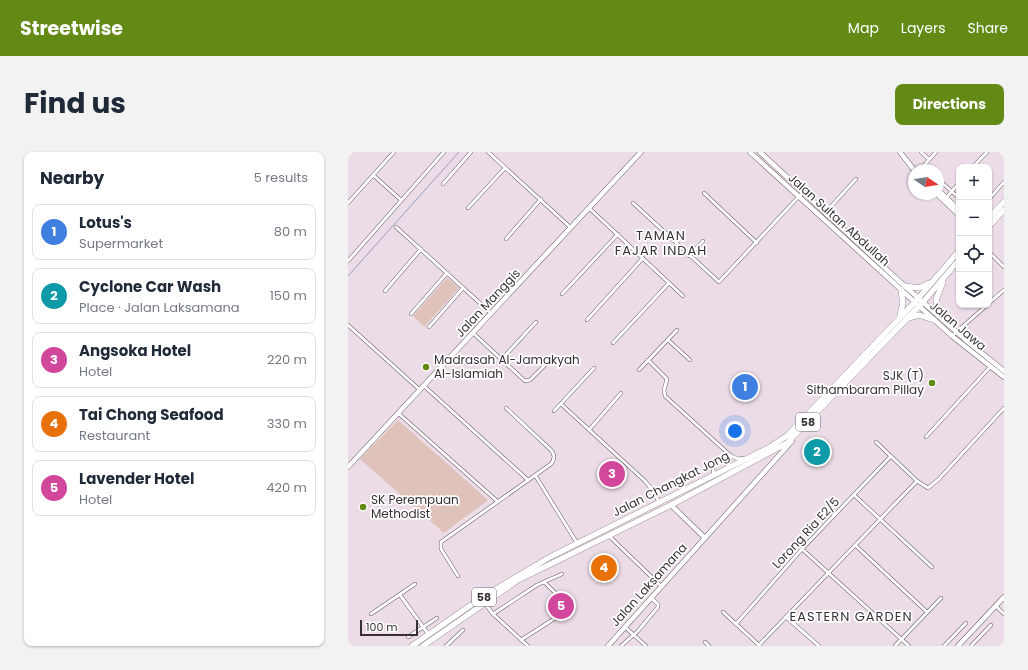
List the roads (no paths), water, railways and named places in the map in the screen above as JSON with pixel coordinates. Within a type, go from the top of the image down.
[{"type":"highway","points":[[992,215],[1004,202]]},
{"type":"highway","points":[[992,223],[1004,210]]},
{"type":"highway","name":"Jalan Changkat Jong","points":[[919,302],[932,282],[956,254]]},
{"type":"highway","name":"Jalan Changkat Jong","points":[[424,646],[483,601],[559,552],[774,445],[793,432],[956,264]]},
{"type":"highway","points":[[932,282],[919,288],[903,288],[902,318],[919,315],[936,318],[938,293],[948,273]]},
{"type":"highway","name":"Jalan Changkat Jong","points":[[412,646],[428,634],[518,580],[672,505],[776,450],[795,436],[902,318]]},
{"type":"highway","points":[[685,490],[699,486],[704,488]]},
{"type":"highway","points":[[559,552],[562,554],[577,551]]},
{"type":"street","points":[[348,203],[394,152]]},
{"type":"street","points":[[348,261],[444,152]]},
{"type":"street","points":[[443,184],[471,152]]},
{"type":"street","points":[[488,152],[570,227]]},
{"type":"street","name":"Jalan Manggis","points":[[348,467],[474,334],[570,227],[641,152]]},
{"type":"street","name":"Jalan Sultan Abdullah","points":[[750,152],[919,302]]},
{"type":"street","name":"Jalan Sultan Abdullah","points":[[760,152],[826,213],[903,288]]},
{"type":"street","points":[[900,152],[909,164]]},
{"type":"street","points":[[904,152],[914,164]]},
{"type":"street","points":[[921,152],[929,159]]},
{"type":"street","points":[[925,164],[936,152]]},
{"type":"street","points":[[976,164],[986,152]]},
{"type":"street","points":[[468,208],[505,168]]},
{"type":"street","points":[[374,175],[401,200]]},
{"type":"street","points":[[826,213],[856,179]]},
{"type":"street","points":[[992,196],[1004,182]]},
{"type":"street","points":[[944,185],[956,195]]},
{"type":"street","points":[[945,200],[956,187]]},
{"type":"street","points":[[633,203],[719,282],[803,192]]},
{"type":"street","points":[[704,193],[757,243]]},
{"type":"street","points":[[506,239],[541,199]]},
{"type":"street","points":[[945,200],[956,208]]},
{"type":"street","points":[[945,200],[956,212]]},
{"type":"street","points":[[589,208],[683,296]]},
{"type":"street","points":[[396,227],[492,314]]},
{"type":"street","points":[[562,294],[618,234]]},
{"type":"street","points":[[689,256],[703,241]]},
{"type":"street","points":[[385,291],[421,249]]},
{"type":"street","points":[[992,255],[1004,267]]},
{"type":"street","points":[[587,320],[643,258]]},
{"type":"street","points":[[411,314],[447,273]]},
{"type":"street","points":[[613,343],[670,283]]},
{"type":"street","points":[[429,327],[464,288]]},
{"type":"street","points":[[992,300],[1004,290]]},
{"type":"street","name":"Jalan Jawa","points":[[919,302],[952,336],[1004,371]]},
{"type":"street","points":[[952,336],[984,308]]},
{"type":"street","name":"Jalan Jawa","points":[[936,318],[957,332],[1004,377]]},
{"type":"street","points":[[502,359],[536,322]]},
{"type":"street","points":[[348,325],[528,480]]},
{"type":"street","points":[[639,370],[677,330]]},
{"type":"street","points":[[474,334],[527,381],[545,365]]},
{"type":"street","points":[[668,340],[690,360]]},
{"type":"street","points":[[648,360],[667,379],[664,390],[665,396],[731,456],[738,459],[750,457]]},
{"type":"street","points":[[926,437],[990,363]]},
{"type":"street","points":[[554,411],[594,368]]},
{"type":"street","points":[[589,430],[621,393]]},
{"type":"street","points":[[561,404],[649,485],[658,502]]},
{"type":"street","points":[[458,576],[441,549],[441,542],[551,464],[554,459],[554,454],[506,408]]},
{"type":"street","points":[[876,442],[923,487],[928,488],[934,485],[1004,408]]},
{"type":"street","points":[[398,413],[497,501]]},
{"type":"street","name":"Jalan Laksamana","points":[[608,646],[787,447],[795,436]]},
{"type":"street","points":[[714,475],[712,464],[728,453]]},
{"type":"street","points":[[724,470],[729,463],[731,456]]},
{"type":"street","name":"Lorong Ria E2/5","points":[[736,624],[802,549],[891,456]]},
{"type":"street","points":[[535,475],[577,543]]},
{"type":"street","points":[[723,612],[759,646],[828,572],[917,481]]},
{"type":"street","points":[[854,495],[932,567]]},
{"type":"street","points":[[672,505],[705,538]]},
{"type":"street","points":[[609,536],[662,586]]},
{"type":"street","points":[[856,545],[927,612]]},
{"type":"street","points":[[802,549],[909,646]]},
{"type":"street","points":[[493,614],[544,582],[562,574]]},
{"type":"street","points":[[521,640],[571,608],[544,582]]},
{"type":"street","points":[[371,614],[415,584]]},
{"type":"street","points":[[400,595],[428,634]]},
{"type":"street","points":[[958,646],[1004,597]]},
{"type":"street","points":[[621,646],[658,607],[658,604],[651,598]]},
{"type":"street","points":[[895,646],[941,598]]},
{"type":"street","points":[[483,601],[493,614],[528,646]]},
{"type":"street","points":[[996,606],[1004,614]]},
{"type":"street","points":[[786,617],[819,646]]},
{"type":"street","points":[[408,637],[437,618]]},
{"type":"street","points":[[944,646],[966,624]]},
{"type":"street","points":[[964,639],[971,646],[991,625]]},
{"type":"street","points":[[625,627],[646,646]]},
{"type":"street","points":[[446,646],[463,630]]},
{"type":"street","points":[[705,642],[709,646]]},
{"type":"waterway","points":[[348,276],[459,152]]},
{"type":"place","name":"Madrasah Al-Jamakyah Al-Islamiah","points":[[426,367]]},
{"type":"place","name":"SJK (T) Sithambaram Pillay","points":[[932,383]]},
{"type":"place","name":"Lotus's","points":[[745,387]]},
{"type":"place","name":"Cyclone Car Wash","points":[[817,452]]},
{"type":"place","name":"Angsoka Hotel","points":[[612,474]]},
{"type":"place","name":"SK Perempuan Methodist","points":[[363,507]]},
{"type":"place","name":"Tai Chong Seafood","points":[[604,568]]},
{"type":"place","name":"Lavender Hotel","points":[[561,606]]},
{"type":"district","name":"TAMAN FAJAR INDAH","points":[[661,242]]},
{"type":"district","name":"EASTERN GARDEN","points":[[851,616]]}]
